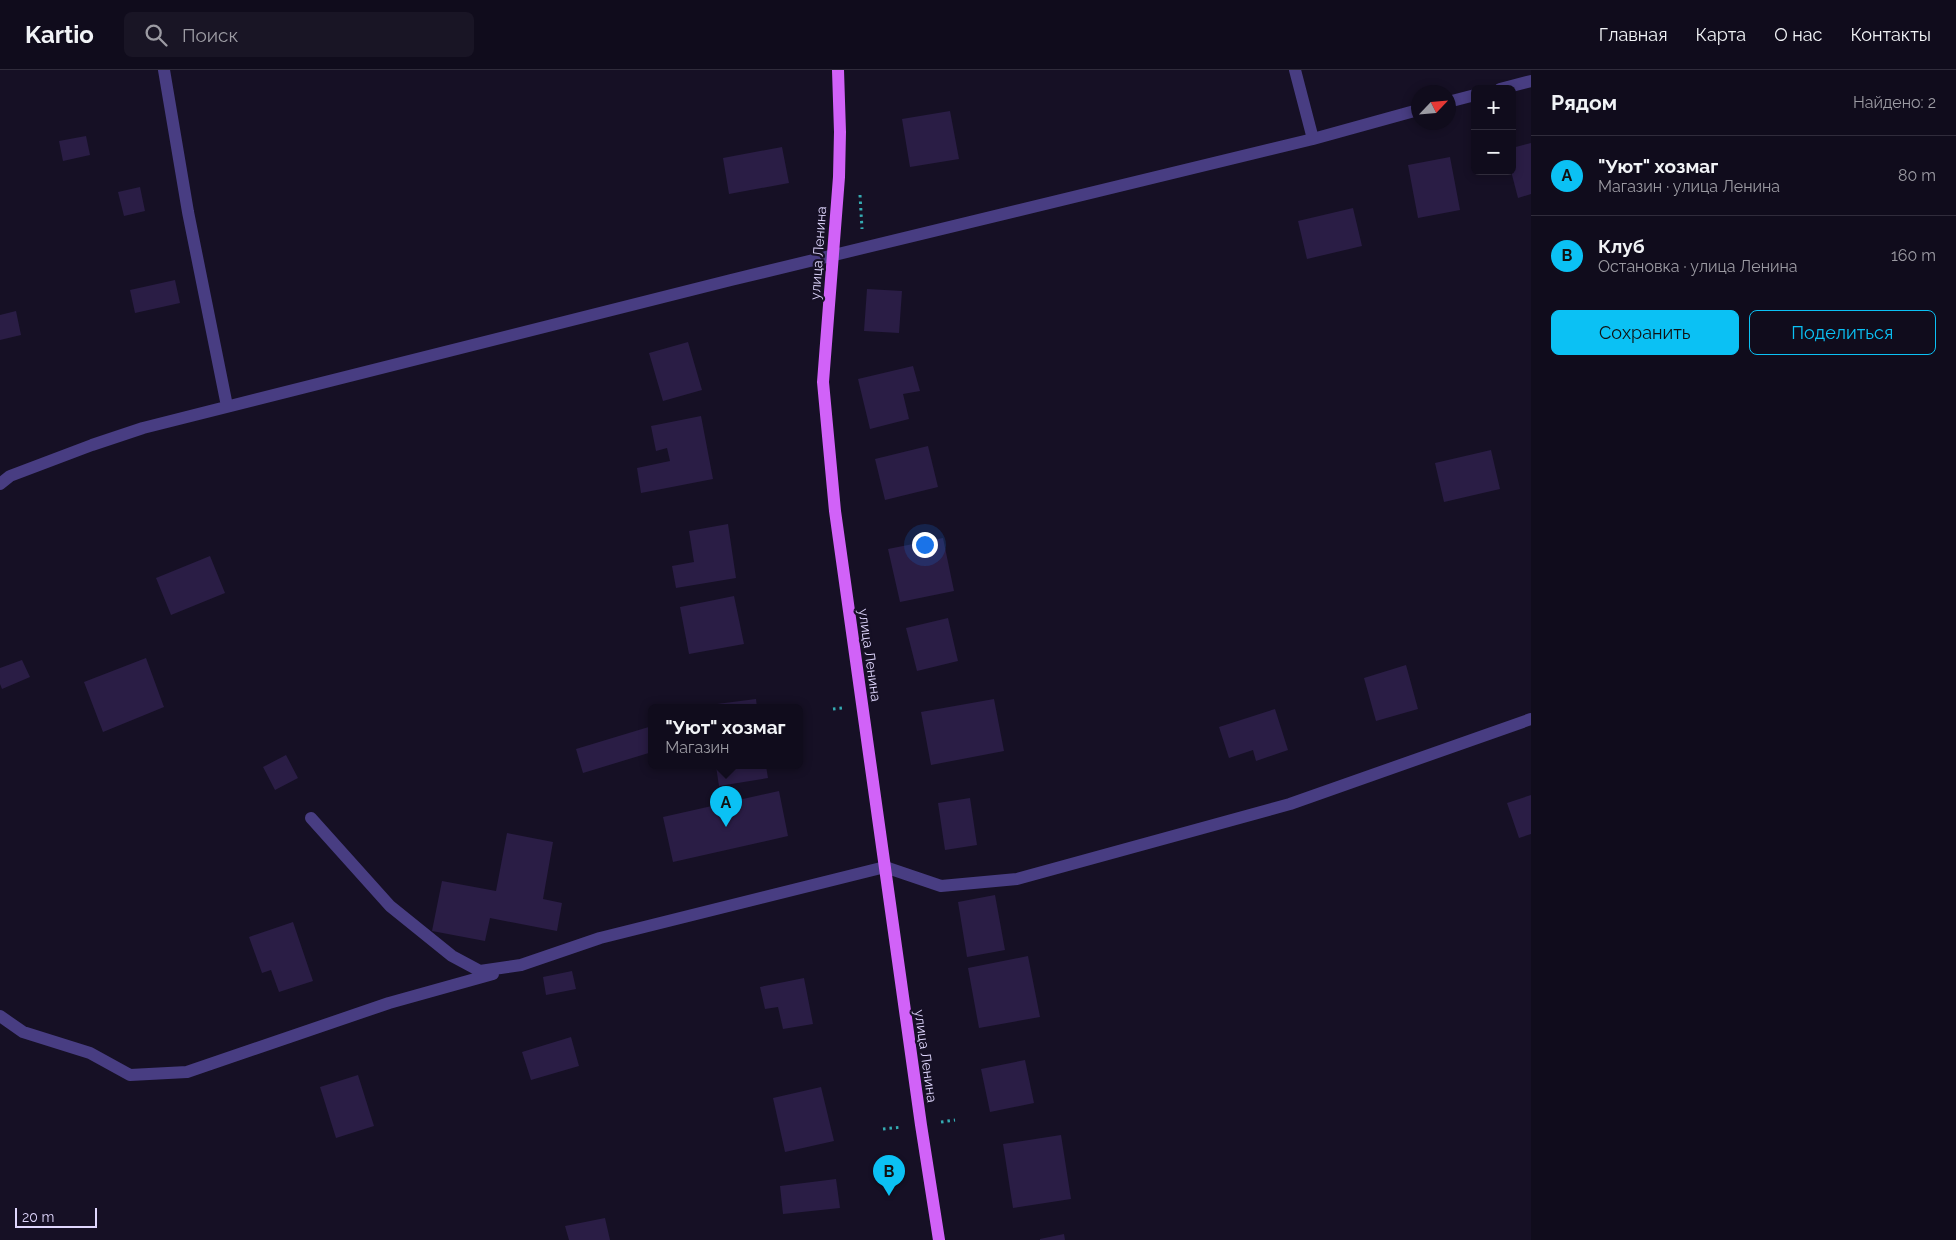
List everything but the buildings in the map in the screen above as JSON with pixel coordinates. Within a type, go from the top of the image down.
[{"type":"main road","name":"улица Ленина","points":[[838,70],[840,132],[834,255],[823,382],[835,511],[939,1240]]},
{"type":"street","points":[[164,70],[188,212],[227,406]]},
{"type":"street","points":[[1295,70],[1313,139]]},
{"type":"street","points":[[1514,85],[1531,80]]},
{"type":"street","points":[[1456,100],[1471,97]]},
{"type":"street","points":[[3,479],[143,428],[227,406],[834,255],[1313,139],[1411,112]]},
{"type":"street","points":[[0,1016],[22,1032],[90,1053],[130,1076],[188,1072],[389,1003],[521,965],[600,938],[885,867],[941,886],[1017,879],[1290,804],[1531,719]]},
{"type":"street","points":[[311,818],[390,906],[452,956],[480,971],[521,965]]},
{"type":"place","name":"\"Уют\" хозмаг","points":[[726,827]]},
{"type":"place","name":"Клуб","points":[[889,1196]]}]
